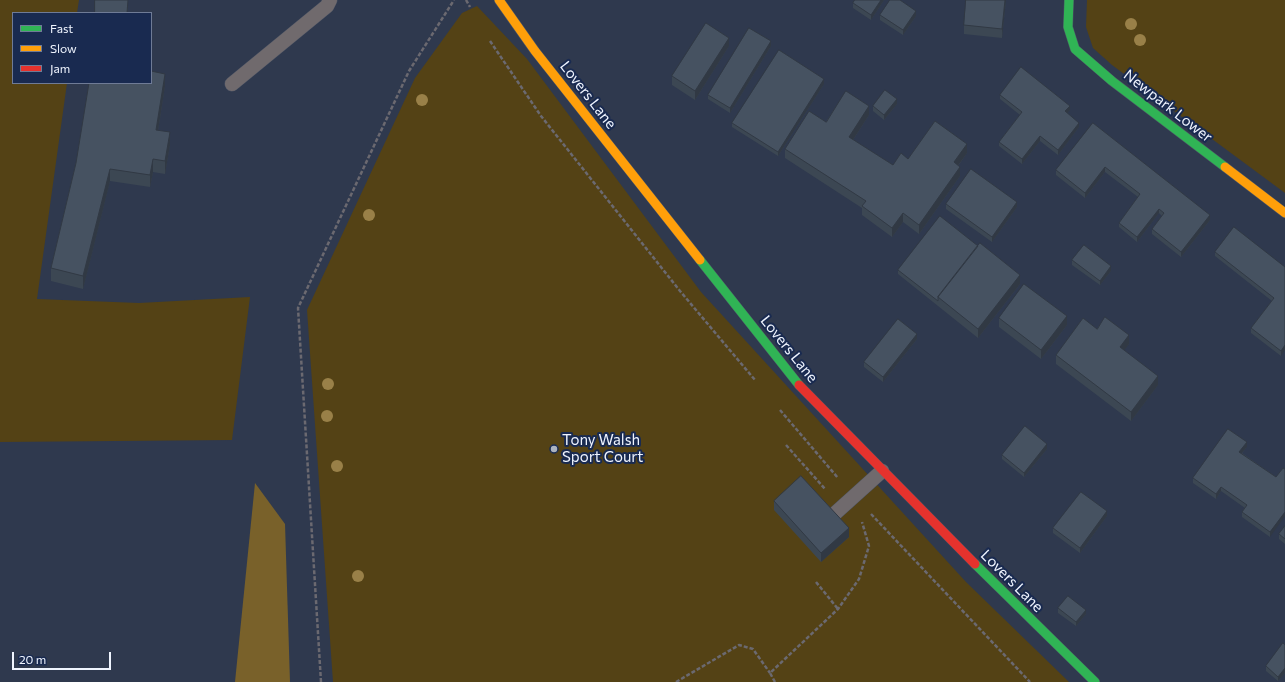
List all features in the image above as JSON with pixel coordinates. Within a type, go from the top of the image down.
[{"type":"street","name":"Lovers Lane","points":[[499,0],[534,51],[796,382],[882,471],[1095,682]]},
{"type":"street","name":"Newpark Lower","points":[[1069,0],[1068,27],[1076,50],[1112,81],[1285,213]]},
{"type":"lane","points":[[232,84],[327,6],[330,0]]},
{"type":"lane","points":[[831,517],[882,471]]},
{"type":"path","points":[[321,682],[298,308],[409,70],[454,0]]},
{"type":"path","points":[[770,673],[838,609],[859,579],[869,546],[854,497],[826,490],[786,445]]},
{"type":"path","points":[[816,582],[838,609]]},
{"type":"path","points":[[676,682],[739,645],[754,649],[775,682]]},
{"type":"shaded area","points":[[0,0],[79,0],[77,12],[12,12],[12,84],[67,84],[37,299],[139,303],[250,297],[232,440],[0,442]]},
{"type":"shaded area","points":[[1087,0],[1285,0],[1285,193],[1112,65],[1093,48],[1086,27]]},
{"type":"shaded area","points":[[477,6],[527,59],[701,292],[966,582],[1069,682],[333,682],[307,310],[415,78],[462,13]]},
{"type":"shaded area","points":[[255,483],[285,524],[290,682],[235,682]]},
{"type":"building","points":[[95,0],[128,0],[127,12],[95,12]]},
{"type":"building","points":[[855,0],[881,0],[871,15],[853,3]]},
{"type":"building","points":[[890,0],[900,0],[916,11],[903,30],[880,15]]},
{"type":"building","points":[[966,0],[1005,0],[1002,29],[964,25]]},
{"type":"building","points":[[706,23],[729,38],[695,91],[672,76]]},
{"type":"building","points":[[749,28],[771,41],[730,108],[708,95]]},
{"type":"building","points":[[779,50],[824,79],[778,152],[732,123]]},
{"type":"building","points":[[1021,67],[1070,106],[1065,111],[1079,123],[1058,150],[1040,136],[1022,159],[999,142],[1022,112],[1000,95]]},
{"type":"building","points":[[152,71],[165,74],[156,130],[170,132],[165,161],[153,159],[150,175],[110,169],[83,276],[51,268],[76,163],[89,84],[152,84]]},
{"type":"building","points":[[885,90],[897,99],[884,115],[873,106]]},
{"type":"building","points":[[846,91],[869,106],[849,137],[893,165],[901,153],[908,159],[935,121],[967,144],[954,162],[960,167],[919,225],[903,213],[892,228],[862,206],[866,201],[785,149],[809,111],[826,122]]},
{"type":"building","points":[[1093,123],[1210,215],[1181,252],[1152,229],[1164,213],[1159,209],[1137,237],[1119,223],[1140,194],[1105,167],[1085,193],[1056,170]]},
{"type":"building","points":[[971,169],[1017,202],[992,237],[946,204]]},
{"type":"building","points":[[940,216],[978,246],[938,297],[938,301],[898,270]]},
{"type":"building","points":[[1234,227],[1285,267],[1285,345],[1281,351],[1251,328],[1274,298],[1215,252]]},
{"type":"building","points":[[980,243],[1020,275],[978,329],[938,297]]},
{"type":"building","points":[[1084,245],[1111,266],[1100,281],[1072,260]]},
{"type":"building","points":[[1024,284],[1067,316],[1041,350],[999,318]]},
{"type":"building","points":[[1105,317],[1129,335],[1120,347],[1158,376],[1131,412],[1056,355],[1083,318],[1097,329]]},
{"type":"building","points":[[898,319],[917,334],[883,377],[864,362]]},
{"type":"building","points":[[1025,426],[1047,444],[1024,473],[1002,455]]},
{"type":"building","points":[[1228,429],[1247,442],[1239,452],[1276,477],[1283,468],[1285,469],[1285,512],[1270,532],[1242,512],[1247,505],[1221,487],[1216,494],[1193,478]]},
{"type":"building","points":[[801,476],[849,528],[821,553],[774,501]]},
{"type":"building","points":[[1081,492],[1107,511],[1080,548],[1053,528]]},
{"type":"building","points":[[1285,526],[1285,539],[1279,534]]},
{"type":"building","points":[[1068,596],[1086,610],[1076,622],[1058,608]]},
{"type":"building","points":[[1283,643],[1285,645],[1285,668],[1278,677],[1266,666]]},
{"type":"traffic: fast","points":[[1069,0],[1068,27],[1075,49],[1112,81],[1225,167]]},
{"type":"traffic: fast","points":[[700,260],[799,385]]},
{"type":"traffic: fast","points":[[975,564],[1095,682]]},
{"type":"traffic: slow","points":[[499,0],[535,51],[700,260]]},
{"type":"traffic: slow","points":[[1225,167],[1285,213]]},
{"type":"traffic: jam","points":[[799,385],[975,564]]},
{"type":"place","name":"Tony Walsh Sport Court","points":[[554,449]]}]
